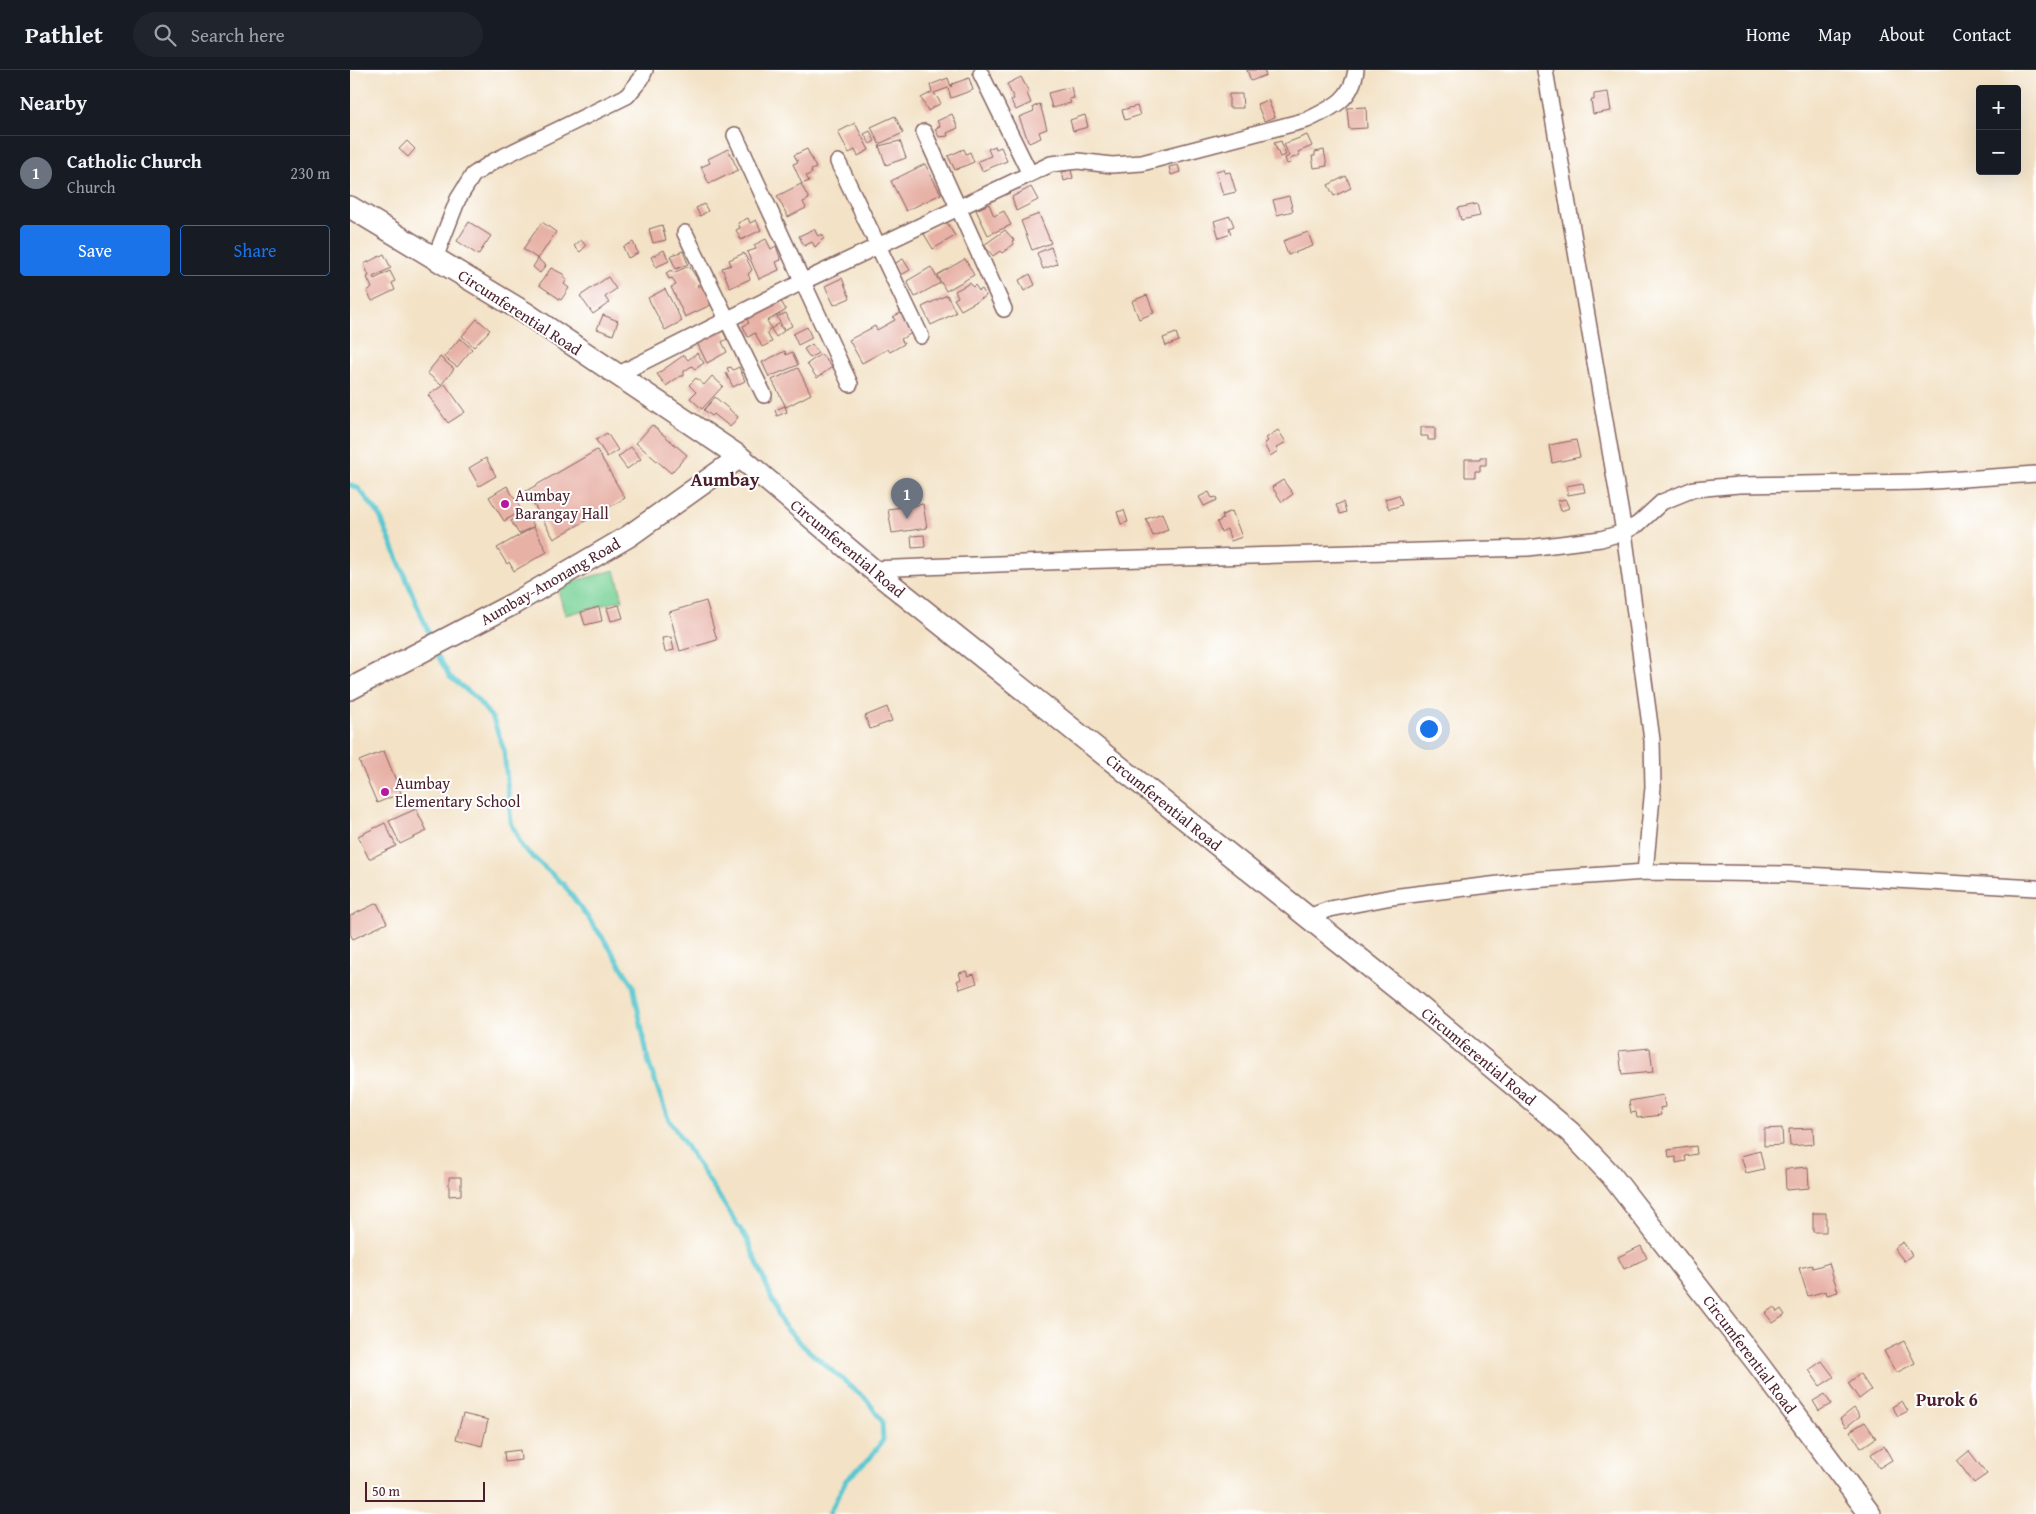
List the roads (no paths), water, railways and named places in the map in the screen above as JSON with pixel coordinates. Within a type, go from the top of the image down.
[{"type":"main road","name":"Circumferential Road","points":[[350,206],[524,312],[740,457],[872,569],[1308,917],[1586,1146],[1611,1175],[1746,1349],[1870,1514]]},
{"type":"main road","name":"Aumbay-Anonang Road","points":[[350,689],[513,604],[629,536],[740,457]]},
{"type":"street","points":[[435,258],[458,199],[473,175],[494,161],[627,96],[641,79],[645,70]]},
{"type":"street","points":[[617,375],[802,282],[958,210],[1051,164],[1064,162],[1112,165],[1142,163],[1307,120],[1328,110],[1348,96],[1356,70]]},
{"type":"street","points":[[1545,70],[1624,532],[1652,740],[1652,807],[1645,872]]},
{"type":"street","points":[[981,74],[1030,174]]},
{"type":"street","points":[[924,132],[1004,309]]},
{"type":"street","points":[[735,135],[850,384]]},
{"type":"street","points":[[838,162],[921,336]]},
{"type":"street","points":[[685,233],[764,395]]},
{"type":"street","points":[[872,569],[992,563],[1528,548],[1601,539],[1624,532],[1638,524],[1662,502],[1694,488],[1711,486],[1920,482],[2036,474]]},
{"type":"street","points":[[1308,917],[1330,909],[1392,897],[1532,880],[1645,872],[1788,874],[2036,888]]},
{"type":"waterway","points":[[350,485],[358,488],[379,514],[430,636]]},
{"type":"waterway","points":[[438,656],[450,677],[474,696],[493,719],[504,750],[511,822],[522,847],[564,885],[605,941],[633,985],[649,1064],[668,1118],[748,1241],[782,1323],[804,1347],[867,1400],[882,1421],[883,1440],[870,1458],[846,1480],[829,1514]]},
{"type":"place","name":"Aumbay Barangay Hall","points":[[505,504]]},
{"type":"place","name":"Catholic Church","points":[[907,519]]},
{"type":"place","name":"Aumbay Elementary School","points":[[385,792]]},
{"type":"district","name":"Aumbay","points":[[725,479]]},
{"type":"district","name":"Purok 6","points":[[1947,1399]]}]
